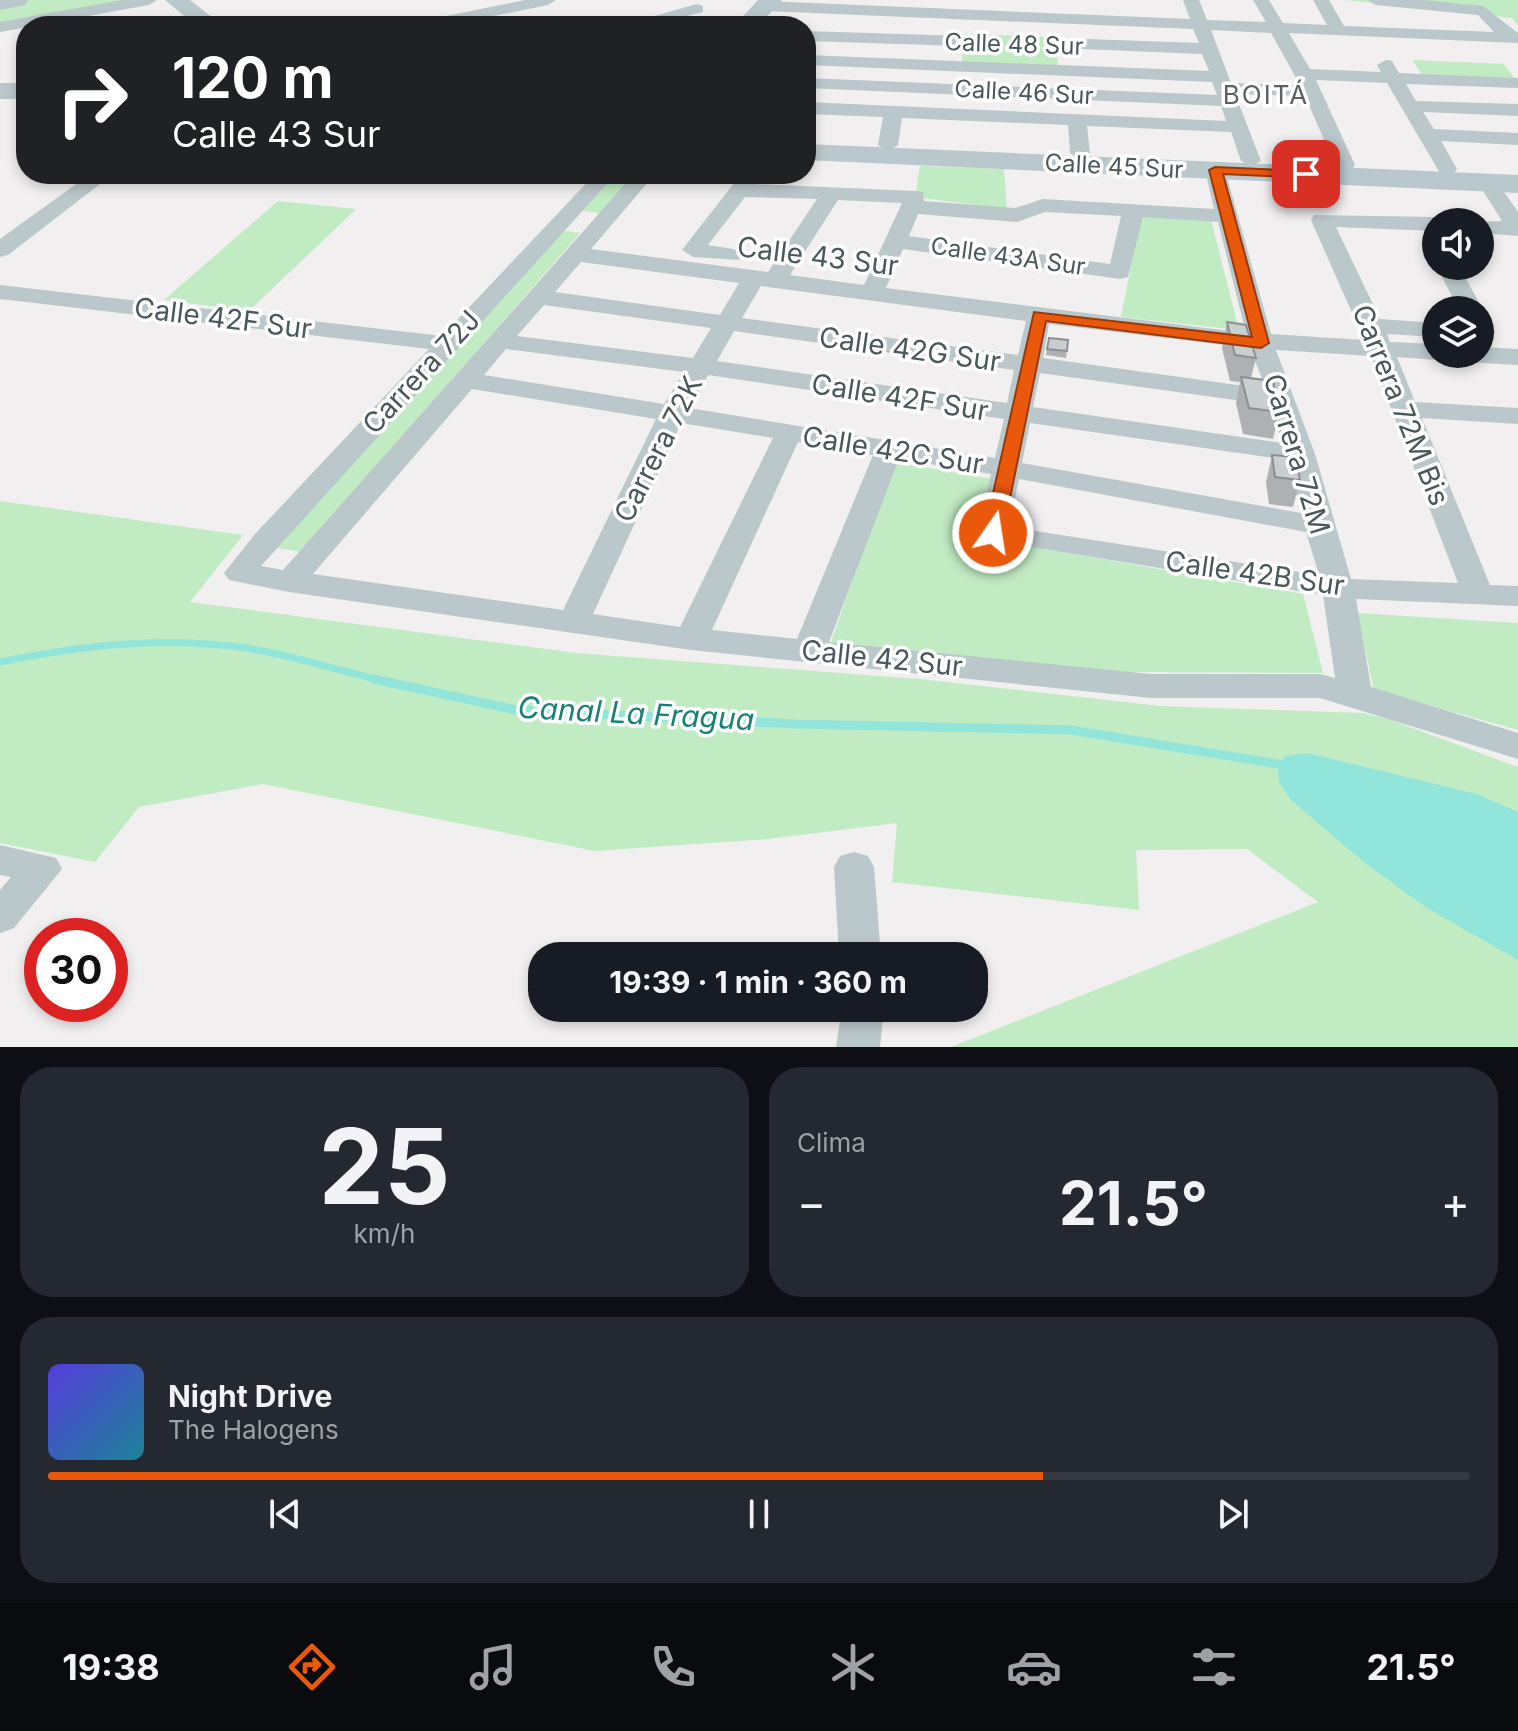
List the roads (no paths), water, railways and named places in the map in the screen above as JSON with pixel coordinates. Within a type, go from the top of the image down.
[{"type":"street","points":[[0,3],[17,0]]},
{"type":"street","points":[[61,16],[149,0],[169,16]]},
{"type":"street","points":[[176,0],[198,16]]},
{"type":"street","points":[[470,16],[548,0]]},
{"type":"street","points":[[1119,0],[1122,22]]},
{"type":"street","points":[[1191,0],[1251,161]]},
{"type":"street","points":[[1261,0],[1308,82],[1345,165]]},
{"type":"street","points":[[1321,0],[1338,29]]},
{"type":"street","points":[[1376,0],[1471,8],[1488,14],[1508,37],[1518,67]]},
{"type":"street","points":[[780,8],[965,8],[1122,22],[1508,37]]},
{"type":"street","points":[[667,16],[697,9]]},
{"type":"street","points":[[434,10],[444,16]]},
{"type":"street","points":[[816,36],[962,41]]},
{"type":"street","points":[[1058,43],[1211,49]]},
{"type":"street","points":[[1403,57],[1381,56],[1447,169]]},
{"type":"street","name":"Calle 48 Sur","points":[[816,60],[1007,68],[1224,89]]},
{"type":"street","points":[[1007,68],[1008,92]]},
{"type":"street","points":[[816,83],[1060,94],[1224,89],[1394,78],[1518,83]]},
{"type":"street","points":[[888,145],[910,88]]},
{"type":"street","points":[[1060,94],[1080,153]]},
{"type":"street","points":[[1410,106],[1518,110]]},
{"type":"street","name":"Calle 46 Sur","points":[[816,109],[1239,127]]},
{"type":"street","points":[[1427,135],[1518,139]]},
{"type":"street","name":"Calle 45 Sur","points":[[816,141],[1518,172]]},
{"type":"street","name":"Calle 45 Sur","points":[[816,152],[1518,184]]},
{"type":"street","name":"Carrera 72M","points":[[1215,170],[1261,343],[1301,454],[1338,588],[1355,694]]},
{"type":"street","points":[[1488,183],[1518,228]]},
{"type":"street","points":[[0,250],[89,184]]},
{"type":"street","name":"Carrera 72J","points":[[240,573],[266,540],[596,184]]},
{"type":"street","name":"Carrera 72J","points":[[289,582],[636,184]]},
{"type":"street","points":[[743,184],[693,250],[773,274]]},
{"type":"street","points":[[752,184],[1017,215],[1029,213],[1037,206],[1228,216]]},
{"type":"street","name":"Carrera 72K","points":[[572,624],[673,412],[699,366],[727,323],[773,274],[831,194]]},
{"type":"street","points":[[872,293],[914,202]]},
{"type":"street","name":"Calle 43A Sur","points":[[897,241],[1120,272],[1133,211]]},
{"type":"street","points":[[563,218],[601,223]]},
{"type":"street","name":"Carrera 72M Bis","points":[[1422,224],[1322,220],[1375,338],[1477,592]]},
{"type":"street","points":[[1494,227],[1518,228]]},
{"type":"street","name":"Calle 43 Sur","points":[[574,254],[773,274],[872,293],[1261,343],[1375,338],[1422,349]]},
{"type":"street","name":"Calle 42F Sur","points":[[0,292],[447,344]]},
{"type":"street","name":"Calle 42G Sur","points":[[537,297],[1283,399]]},
{"type":"street","points":[[1009,469],[1039,315]]},
{"type":"street","points":[[1375,338],[1422,332]]},
{"type":"street","name":"Calle 42F Sur","points":[[499,341],[699,366],[1020,416],[1301,454]]},
{"type":"street","name":"Calle 42C Sur","points":[[465,380],[673,412],[1320,525]]},
{"type":"street","points":[[1403,409],[1518,416]]},
{"type":"street","points":[[691,639],[789,433]]},
{"type":"street","points":[[809,651],[889,449]]},
{"type":"street","name":"Calle 42B Sur","points":[[1009,469],[993,533],[1338,588],[1518,596]]},
{"type":"street","name":"Calle 42 Sur","points":[[240,573],[691,639],[1151,686],[1291,684],[1355,694],[1518,746]]},
{"type":"street","points":[[0,860],[42,869],[0,917]]},
{"type":"street","points":[[854,867],[859,942]]},
{"type":"street","points":[[858,1047],[861,1022]]},
{"type":"waterway","name":"Canal La Fragua","points":[[0,662],[110,645],[192,643],[261,651],[382,681]]},
{"type":"waterway","name":"Canal La Fragua","points":[[374,679],[382,681]]},
{"type":"waterway","name":"Canal La Fragua","points":[[382,681],[516,710],[796,724],[1071,730],[1278,764]]},
{"type":"district","name":"BOITÁ","points":[[1266,94]]}]
